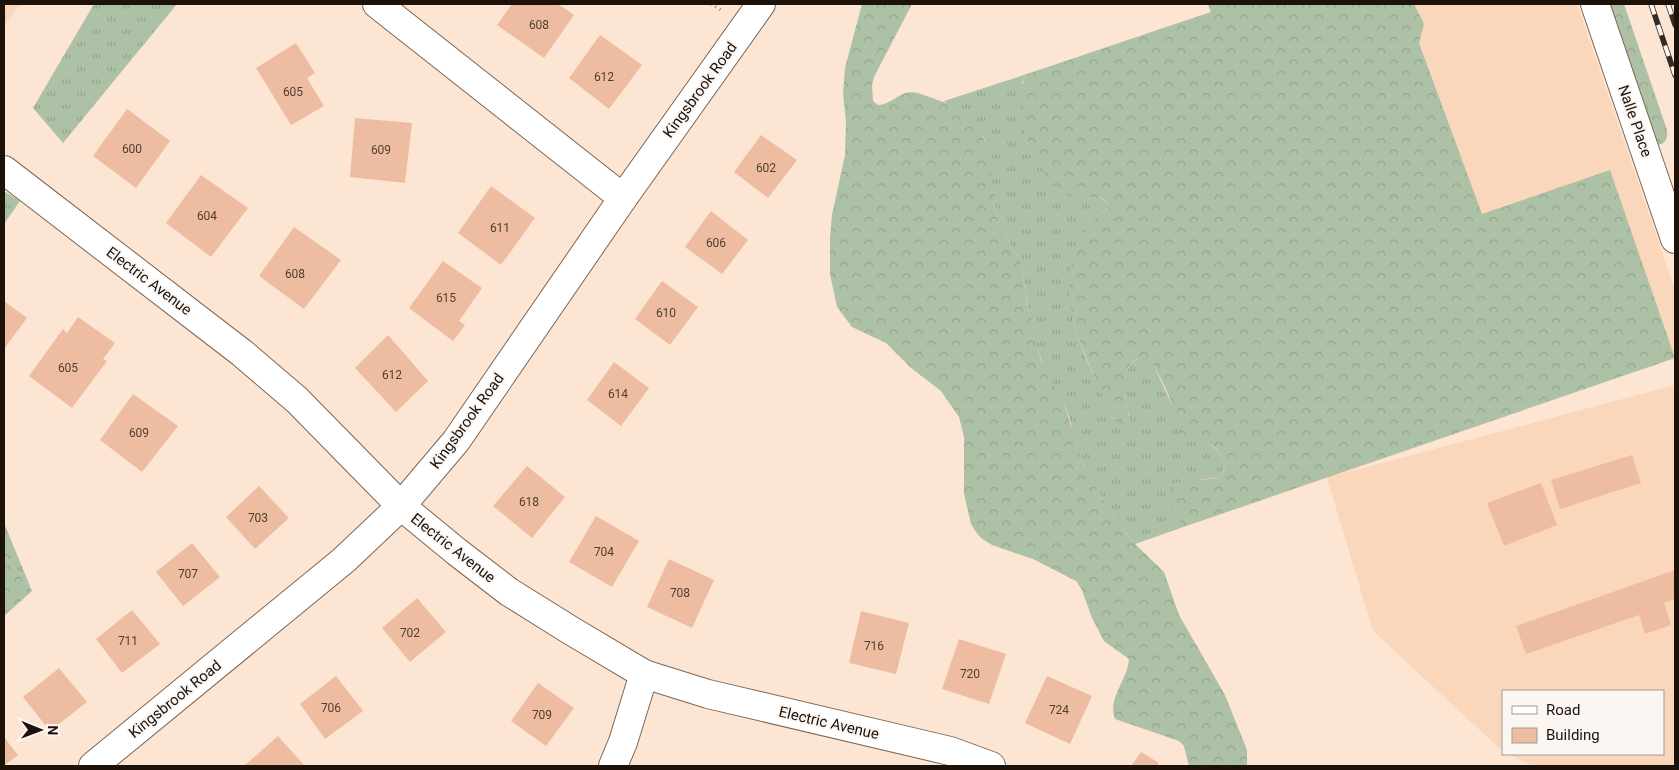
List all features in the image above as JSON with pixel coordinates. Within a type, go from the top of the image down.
[{"type":"street","points":[[377,4],[623,198]]},
{"type":"street","name":"Kingsbrook Road","points":[[93,766],[344,560],[401,506],[456,441],[623,198],[761,4]]},
{"type":"street","name":"Nalle Place","points":[[1595,4],[1675,239]]},
{"type":"street","name":"Electric Avenue","points":[[4,170],[242,353],[297,400],[401,506],[509,592],[570,630],[644,674],[708,694],[950,751],[991,766]]},
{"type":"street","points":[[613,766],[623,742],[644,674]]},
{"type":"shaded area","points":[[4,4],[21,4],[4,26]]},
{"type":"shaded area","points":[[1208,4],[1577,4],[1675,290],[1675,358],[1337,475],[1675,385],[1675,766],[1533,766],[1511,755],[1664,755],[1664,690],[1502,690],[1502,750],[1499,748],[1373,631],[1327,478],[1135,544],[866,128],[1211,12]]},
{"type":"green space","points":[[94,4],[177,4],[63,143],[33,108]]},
{"type":"green space","points":[[862,4],[912,4],[874,77],[872,85],[873,101],[878,105],[884,104],[906,93],[918,93],[963,109],[980,130],[987,147],[999,224],[1021,263],[1028,308],[1041,361],[1064,403],[1083,464],[1113,516],[1135,544],[1164,572],[1179,615],[1225,695],[1247,750],[1247,766],[1189,766],[1184,746],[1179,741],[1115,719],[1114,704],[1128,667],[1129,659],[1104,641],[1092,618],[1082,590],[1076,581],[1033,559],[992,545],[981,538],[976,532],[971,524],[964,494],[964,437],[959,417],[941,391],[910,367],[886,343],[852,327],[837,307],[830,274],[830,237],[832,215],[845,155],[846,121],[843,94],[845,68]]},
{"type":"green space","points":[[1208,4],[1414,4],[1424,24],[1419,43],[1482,214],[1610,170],[1675,358],[1183,527],[1173,508],[1170,486],[1182,481],[1206,480],[1219,477],[1225,468],[1222,457],[1213,446],[1189,440],[1180,432],[1167,391],[1148,357],[1137,359],[1130,365],[1126,373],[1125,395],[1130,426],[1126,429],[1121,426],[1112,415],[1076,332],[1071,313],[1069,286],[1073,257],[1083,232],[1092,220],[1109,208],[1104,199],[1063,194],[1052,185],[1035,160],[1027,143],[1022,123],[1020,101],[1023,82],[1027,74],[1211,12]]},
{"type":"green space","points":[[1606,4],[1624,4],[1667,130],[1666,139],[1661,144],[1655,144]]},
{"type":"green space","points":[[1027,74],[1022,82],[1022,121],[1027,143],[1062,194],[1095,196],[1104,200],[1109,208],[1090,223],[1084,234],[1070,294],[1074,326],[1086,358],[1114,419],[1129,416],[1124,388],[1127,371],[1138,359],[1148,357],[1171,403],[1199,443],[1209,445],[1217,450],[1222,457],[1225,467],[1219,477],[1199,480],[1170,496],[1175,513],[1183,527],[1135,544],[1113,516],[1090,479],[1077,450],[1070,419],[1064,403],[1044,369],[1031,325],[1021,263],[999,224],[985,140],[975,122],[944,101]]},
{"type":"green space","points":[[4,191],[20,201],[4,224]]},
{"type":"green space","points":[[4,523],[32,591],[4,554]]},
{"type":"green space","points":[[4,554],[32,591],[4,616]]},
{"type":"building","points":[[512,4],[558,4],[574,15],[544,58],[497,25]]},
{"type":"building","points":[[600,35],[642,65],[609,109],[569,78]]},
{"type":"building","points":[[296,43],[315,73],[307,78],[324,106],[291,125],[256,68]]},
{"type":"building","points":[[127,109],[170,141],[136,188],[93,156]]},
{"type":"building","points":[[355,118],[412,123],[405,183],[350,177]]},
{"type":"building","points":[[761,135],[797,160],[768,198],[734,172]]},
{"type":"building","points":[[201,175],[248,208],[211,257],[166,223]]},
{"type":"building","points":[[491,186],[535,218],[501,265],[458,233]]},
{"type":"building","points":[[711,211],[748,240],[722,274],[685,247]]},
{"type":"building","points":[[294,227],[341,260],[304,309],[259,276]]},
{"type":"building","points":[[443,261],[482,288],[459,321],[465,325],[453,341],[409,308]]},
{"type":"building","points":[[662,281],[698,307],[670,345],[635,319]]},
{"type":"building","points":[[4,301],[27,318],[4,349]]},
{"type":"building","points":[[78,317],[115,343],[103,359],[107,361],[72,408],[29,376],[63,329],[67,333]]},
{"type":"building","points":[[388,335],[428,381],[396,412],[355,368]]},
{"type":"building","points":[[614,362],[649,388],[621,426],[587,400]]},
{"type":"building","points":[[133,394],[178,426],[142,472],[100,440]]},
{"type":"building","points":[[1632,455],[1641,483],[1560,509],[1551,480]]},
{"type":"building","points":[[527,466],[565,497],[532,538],[493,506]]},
{"type":"building","points":[[1541,483],[1557,525],[1504,546],[1487,503]]},
{"type":"building","points":[[259,486],[289,518],[255,549],[226,517]]},
{"type":"building","points":[[596,516],[639,541],[612,587],[569,562]]},
{"type":"building","points":[[192,543],[220,577],[183,606],[156,572]]},
{"type":"building","points":[[669,559],[714,580],[692,628],[647,607]]},
{"type":"building","points":[[1675,570],[1675,599],[1664,603],[1671,625],[1645,634],[1639,615],[1526,654],[1516,626]]},
{"type":"building","points":[[417,598],[446,632],[410,662],[382,628]]},
{"type":"building","points":[[132,610],[160,644],[122,673],[96,639]]},
{"type":"building","points":[[861,611],[909,623],[896,674],[849,663]]},
{"type":"building","points":[[959,639],[1006,654],[989,704],[942,689]]},
{"type":"building","points":[[59,668],[87,702],[50,731],[23,697]]},
{"type":"building","points":[[336,676],[363,711],[325,739],[300,704]]},
{"type":"building","points":[[1047,676],[1092,696],[1070,744],[1025,723]]},
{"type":"building","points":[[538,683],[574,708],[546,746],[511,721]]},
{"type":"building","points":[[278,736],[305,766],[244,766]]},
{"type":"building","points":[[4,737],[18,755],[4,766]]},
{"type":"building","points":[[1141,752],[1159,763],[1157,766],[1131,766]]},
{"type":"railway","points":[[1651,4],[1675,75]]},
{"type":"railway","points":[[1668,4],[1675,25]]}]
